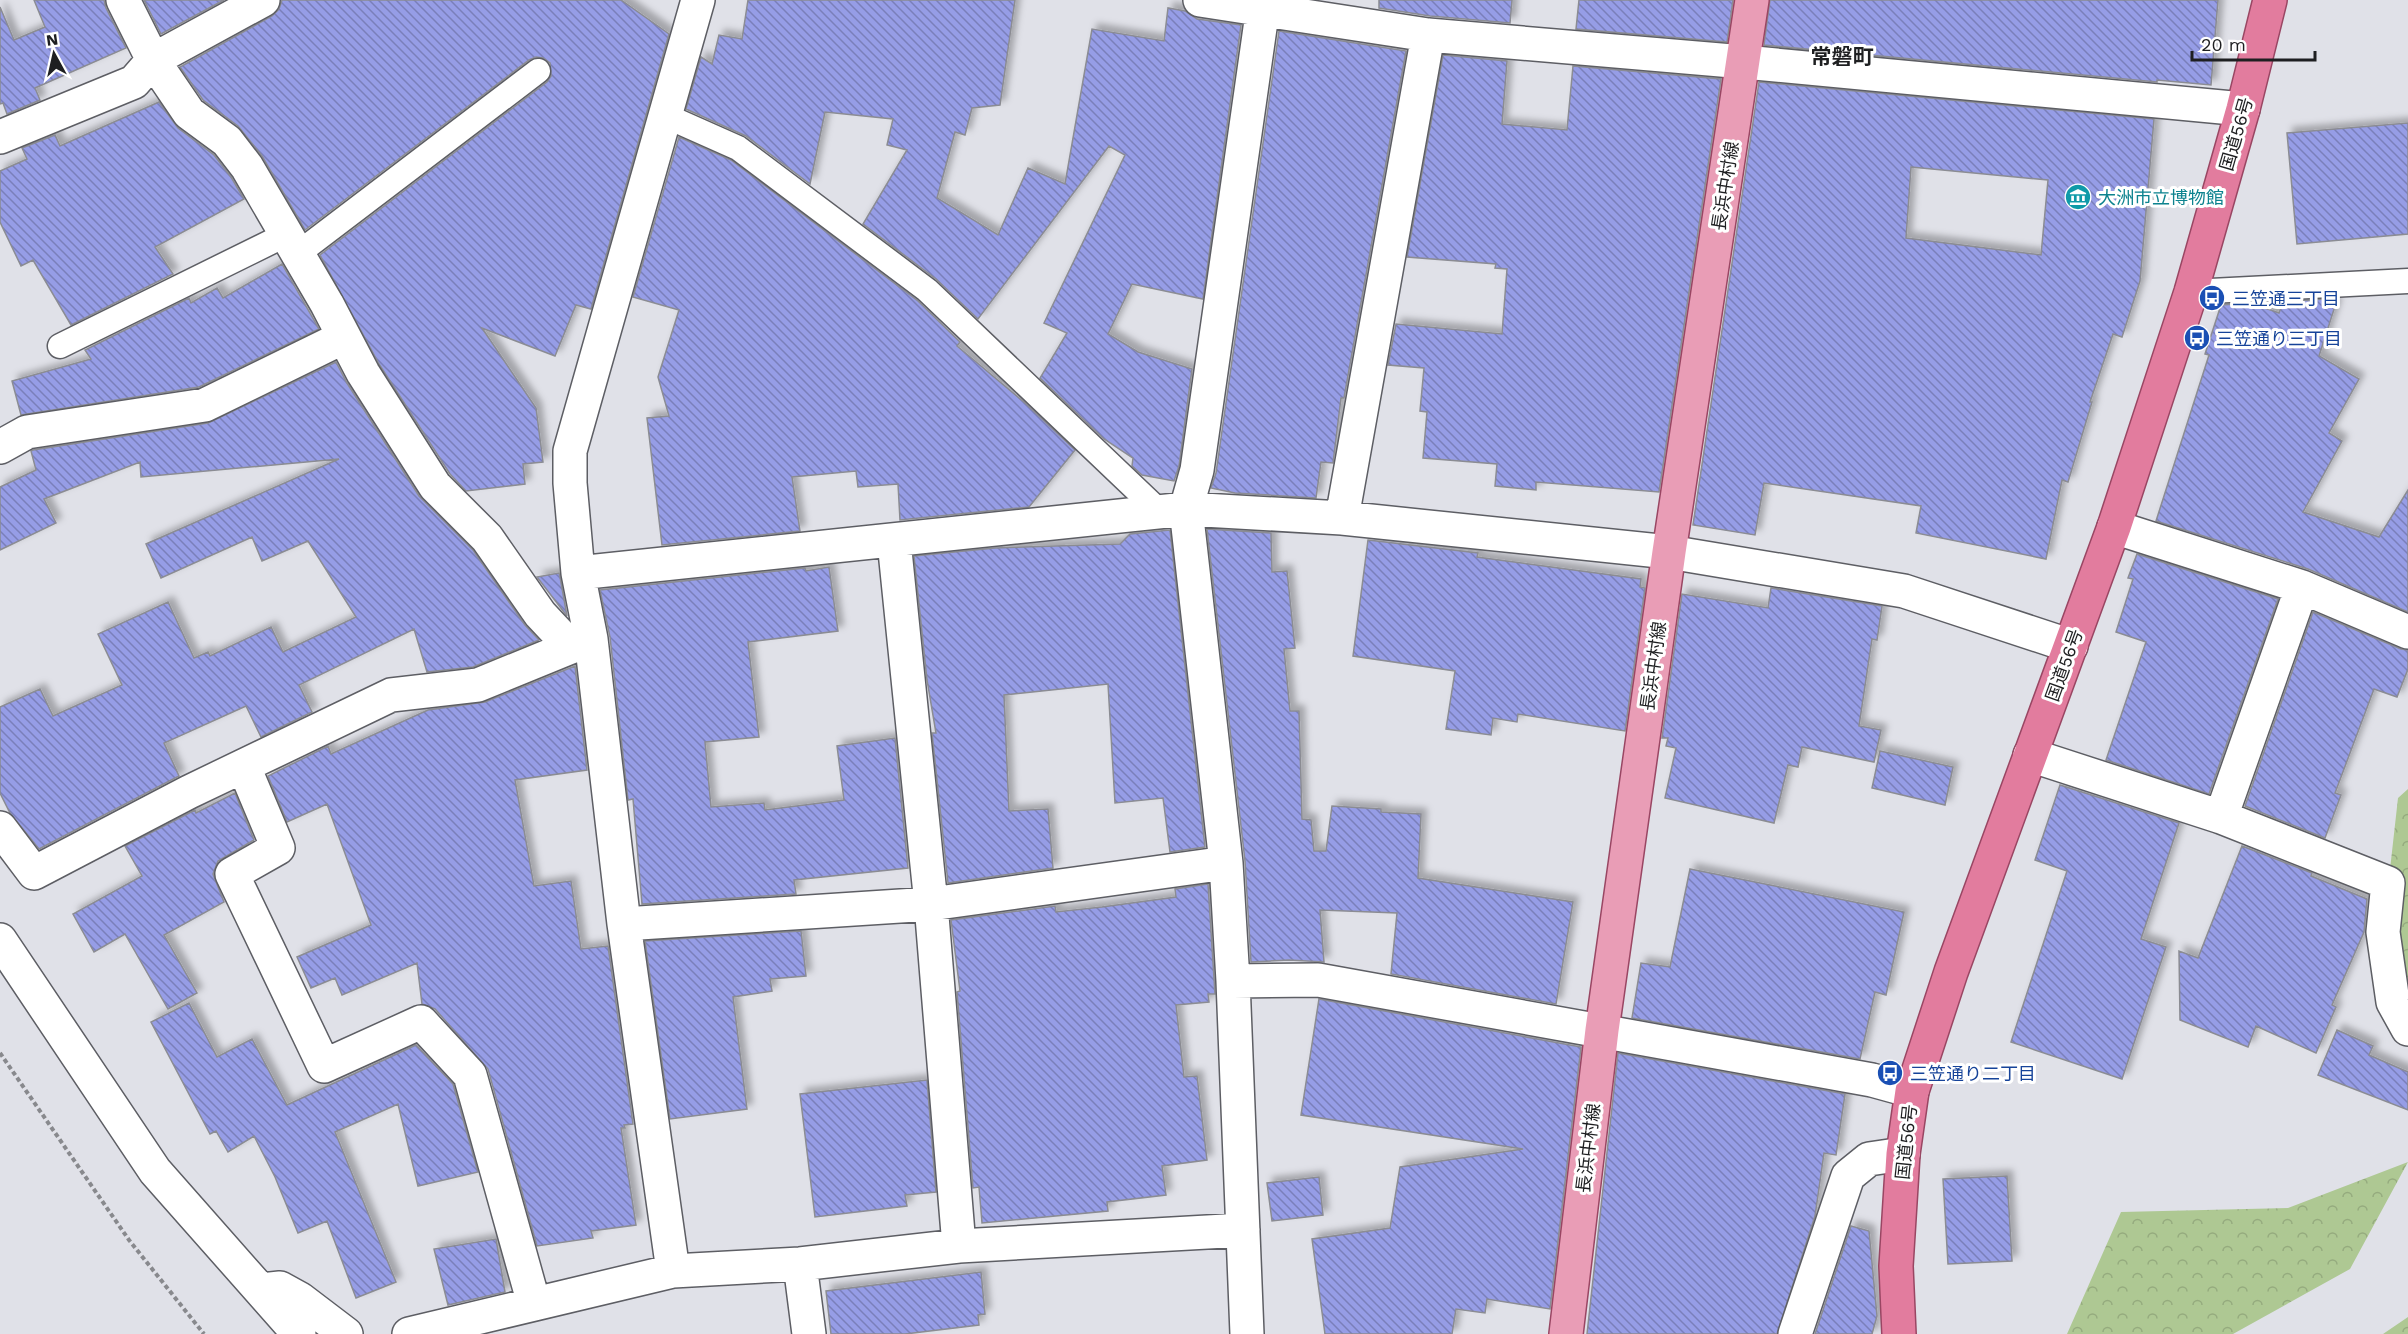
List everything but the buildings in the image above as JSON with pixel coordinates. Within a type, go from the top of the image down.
[{"type":"highway","name":"国道56号","points":[[1899,1334],[1896,1266],[1903,1154],[1912,1091],[1951,972],[2114,527],[2191,292],[2243,109],[2270,0]]},
{"type":"main road","name":"長浜中村線","points":[[1566,1334],[1602,1030],[1669,552],[1752,0]]},
{"type":"street","points":[[123,0],[153,60],[189,113],[227,141],[247,167],[363,373],[435,486],[487,538],[540,614],[581,642]]},
{"type":"street","points":[[0,137],[134,82],[153,60],[263,0]]},
{"type":"street","points":[[673,1271],[581,642],[570,483],[570,451],[698,0]]},
{"type":"street","points":[[1200,0],[1263,5],[1428,35],[2243,109]]},
{"type":"street","points":[[1247,1334],[1226,862],[1173,510],[1197,470],[1263,5]]},
{"type":"street","points":[[1342,518],[1428,35]]},
{"type":"street","points":[[0,447],[27,432],[205,405],[344,337]]},
{"type":"street","points":[[578,573],[1173,510],[1342,518],[1669,552],[1904,591],[2071,646]]},
{"type":"street","points":[[2114,527],[2302,587],[2408,632]]},
{"type":"street","points":[[894,541],[931,904],[958,1246]]},
{"type":"street","points":[[2221,818],[2302,587]]},
{"type":"street","points":[[0,828],[34,873],[189,792],[391,695],[478,685],[581,642]]},
{"type":"street","points":[[2030,755],[2221,818],[2388,883],[2383,932],[2386,955],[2393,1002],[2408,1029]]},
{"type":"street","points":[[244,767],[278,848],[232,874],[324,1066],[421,1022],[470,1075],[534,1304]]},
{"type":"street","points":[[624,924],[931,904],[1226,862]]},
{"type":"street","points":[[0,940],[155,1171],[299,1334]]},
{"type":"street","points":[[1233,981],[1318,980],[1872,1080],[1912,1091]]},
{"type":"street","points":[[1795,1334],[1848,1176],[1869,1159],[1903,1154]]},
{"type":"street","points":[[409,1334],[673,1271],[800,1264],[958,1246],[1243,1230]]},
{"type":"street","points":[[800,1264],[809,1334]]},
{"type":"street","points":[[261,1290],[280,1288],[300,1299],[346,1334]]},
{"type":"lane","points":[[60,346],[291,245],[538,70]]},
{"type":"lane","points":[[666,116],[738,148],[927,290],[1173,510]]},
{"type":"lane","points":[[2191,292],[2408,281]]},
{"type":"path","points":[[0,1053],[129,1240],[204,1334]]},
{"type":"green space","points":[[2408,789],[2408,1002],[2383,932],[2398,798]]},
{"type":"green space","points":[[2408,1162],[2350,1269],[2233,1334],[2067,1334],[2121,1212],[2288,1208]]},
{"type":"green space","points":[[2408,1317],[2408,1334],[2383,1334]]},
{"type":"place","name":"大洲市立博物館","points":[[2078,197]]},
{"type":"place","name":"三笠通三丁目","points":[[2212,298]]},
{"type":"place","name":"三笠通り三丁目","points":[[2197,338]]},
{"type":"place","name":"三笠通り二丁目","points":[[1890,1073]]},
{"type":"district","name":"常磐町","points":[[1842,56]]}]
